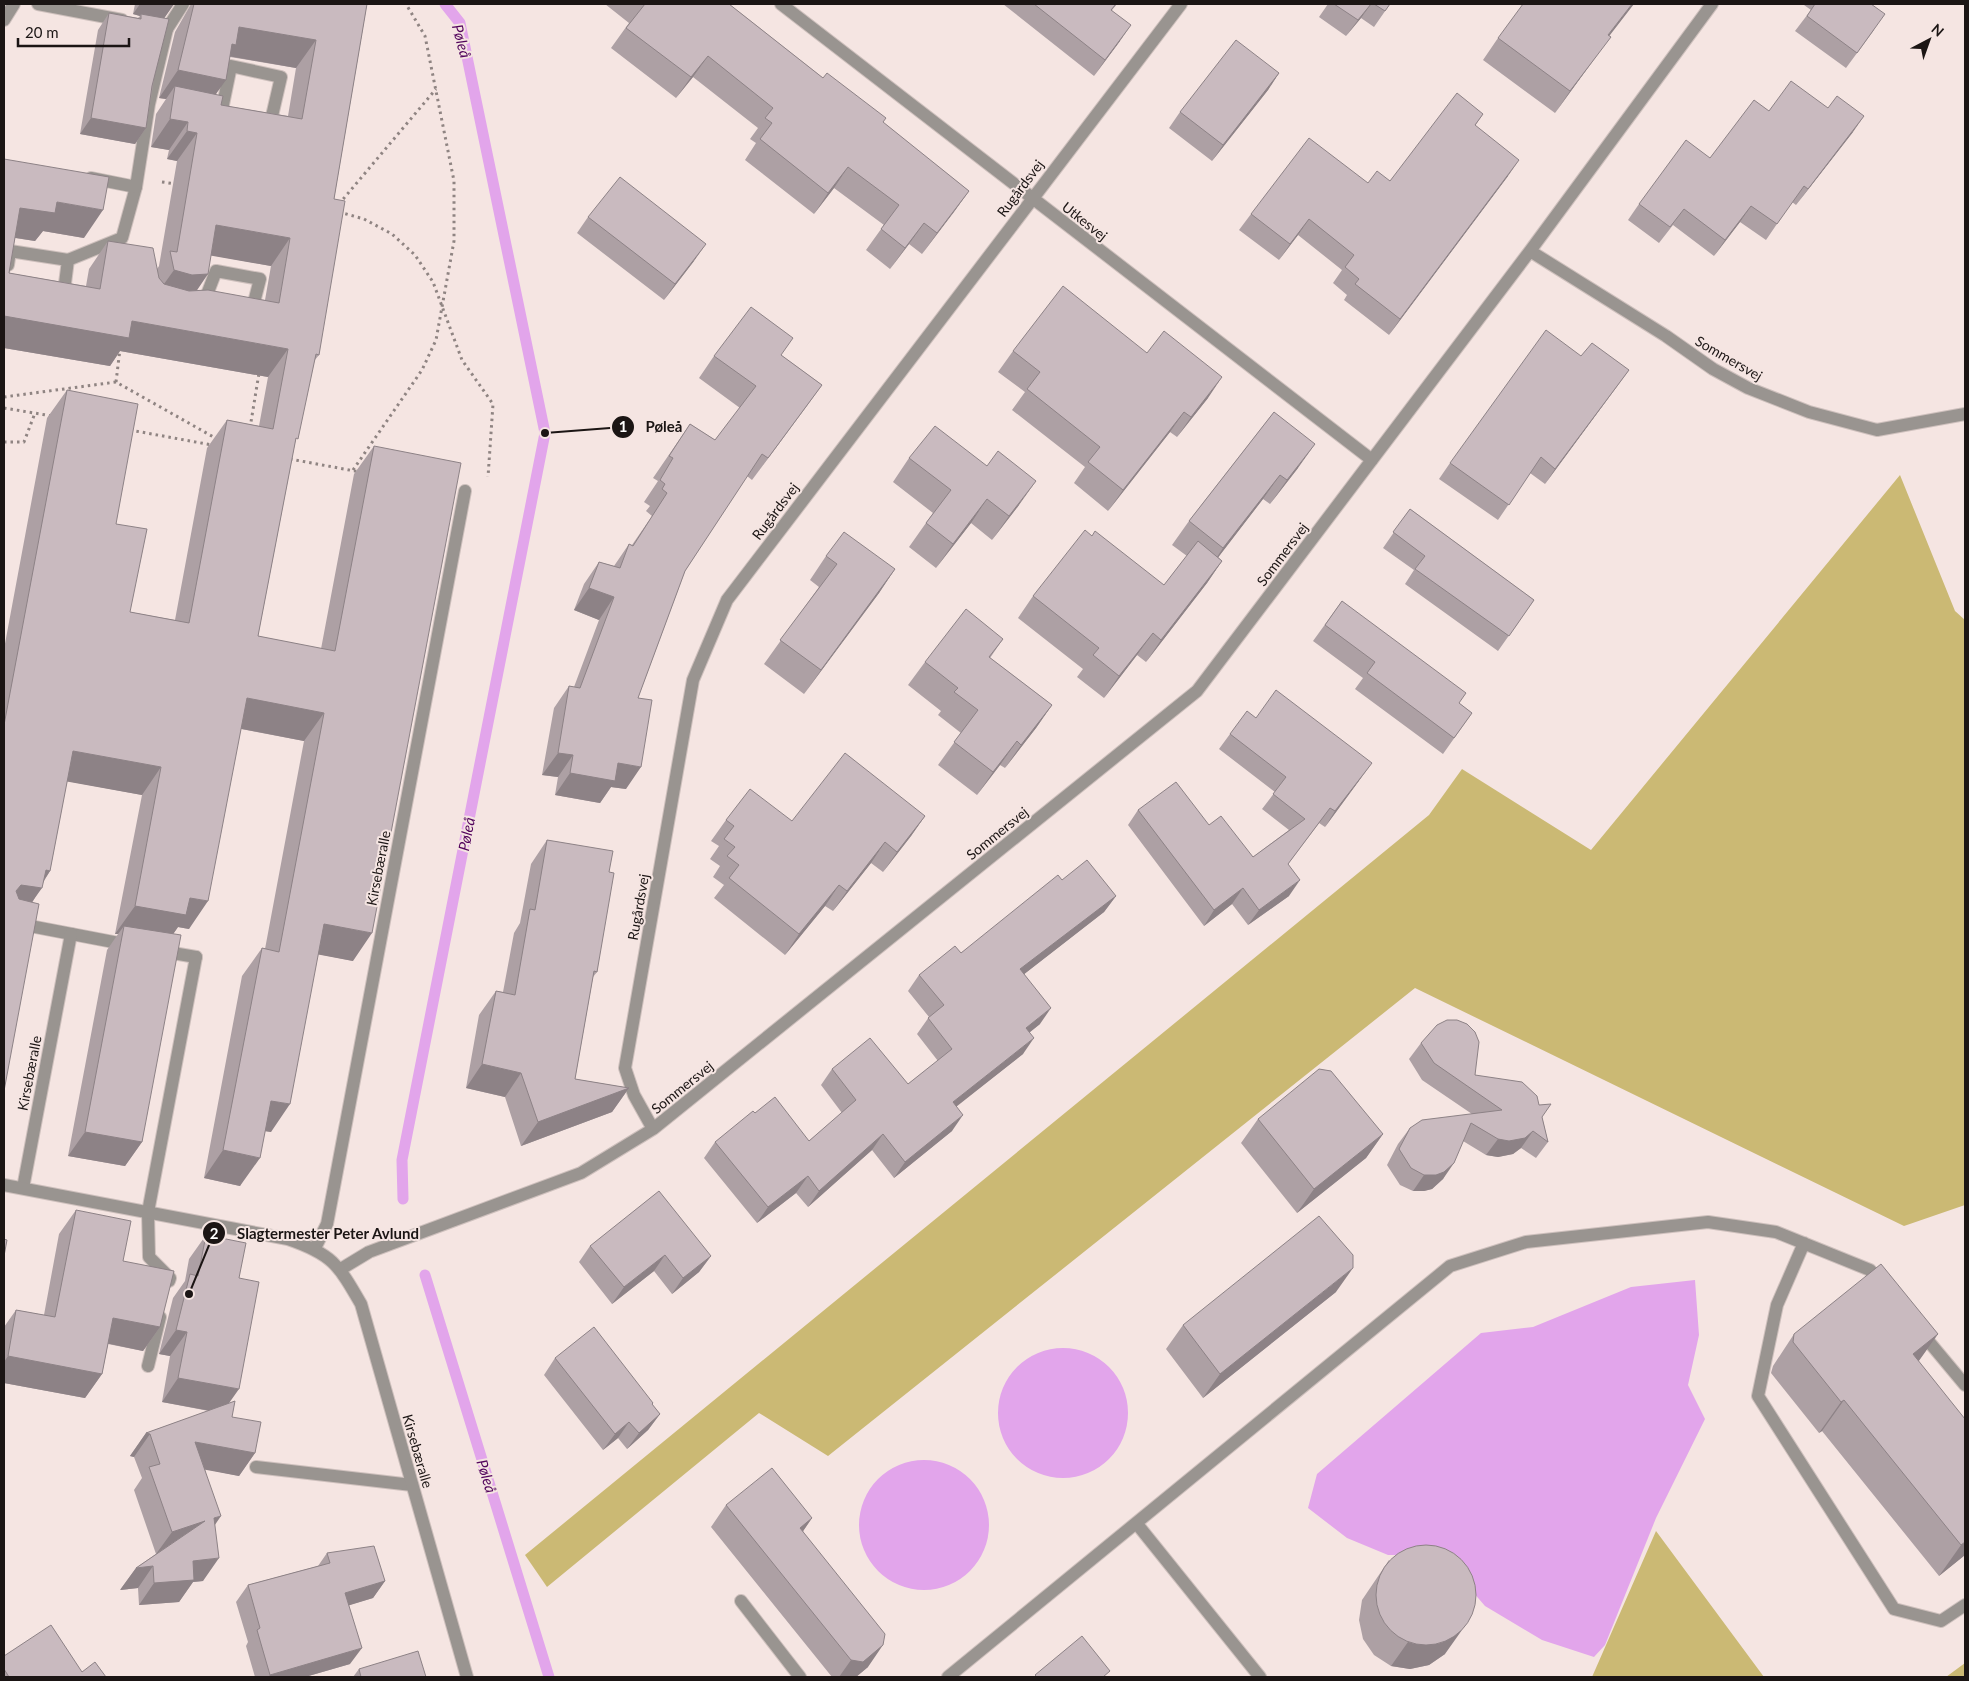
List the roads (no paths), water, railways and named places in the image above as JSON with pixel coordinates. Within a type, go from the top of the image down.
[{"type":"street","points":[[4,20],[14,4]]},
{"type":"street","points":[[38,4],[167,29]]},
{"type":"street","points":[[7,278],[10,251],[68,260],[125,242],[154,104],[167,29],[183,4]]},
{"type":"street","name":"Utkesvej","points":[[781,4],[1372,460]]},
{"type":"street","name":"Rugårdsvej","points":[[653,1129],[634,1094],[625,1068],[693,680],[727,600],[1031,198],[1181,4]]},
{"type":"street","name":"Sommersvej","points":[[341,1269],[369,1252],[581,1173],[653,1129],[1198,691],[1530,251],[1712,4]]},
{"type":"street","points":[[236,122],[215,118],[231,66],[280,76],[270,129],[253,126]]},
{"type":"street","points":[[79,176],[136,187]]},
{"type":"street","name":"Sommersvej","points":[[1530,251],[1666,336],[1713,369],[1748,388],[1809,412],[1878,430],[1965,414]]},
{"type":"street","points":[[53,304],[63,305],[68,260]]},
{"type":"street","points":[[203,309],[216,271],[260,279],[250,318],[241,316]]},
{"type":"street","name":"Kirsebæralle","points":[[315,1248],[327,1224],[465,491]]},
{"type":"street","points":[[4,921],[196,957],[148,1212],[149,1257],[170,1278],[148,1366]]},
{"type":"street","name":"Kirsebæralle","points":[[23,1188],[71,934]]},
{"type":"street","name":"Kirsebæralle","points":[[4,1185],[288,1239],[315,1248],[341,1269],[361,1304],[467,1677]]},
{"type":"street","points":[[948,1677],[1450,1266],[1526,1242],[1708,1222],[1776,1232],[1870,1270],[1889,1293]]},
{"type":"street","points":[[1804,1243],[1777,1305],[1758,1396],[1894,1609],[1941,1621],[1965,1604]]},
{"type":"street","points":[[1914,1323],[1965,1385]]},
{"type":"street","points":[[256,1466],[412,1485]]},
{"type":"street","points":[[1137,1524],[1260,1677]]},
{"type":"street","points":[[740,1601],[800,1677]]},
{"type":"waterway","name":"Pøleå","points":[[403,1199],[402,1160],[545,433],[460,23],[445,4]]},
{"type":"waterway","name":"Pøleå","points":[[425,1275],[549,1677]]},
{"type":"place","name":"Pøleå","points":[[545,433]]},
{"type":"place","name":"Slagtermester Peter Avlund","points":[[189,1294]]}]
